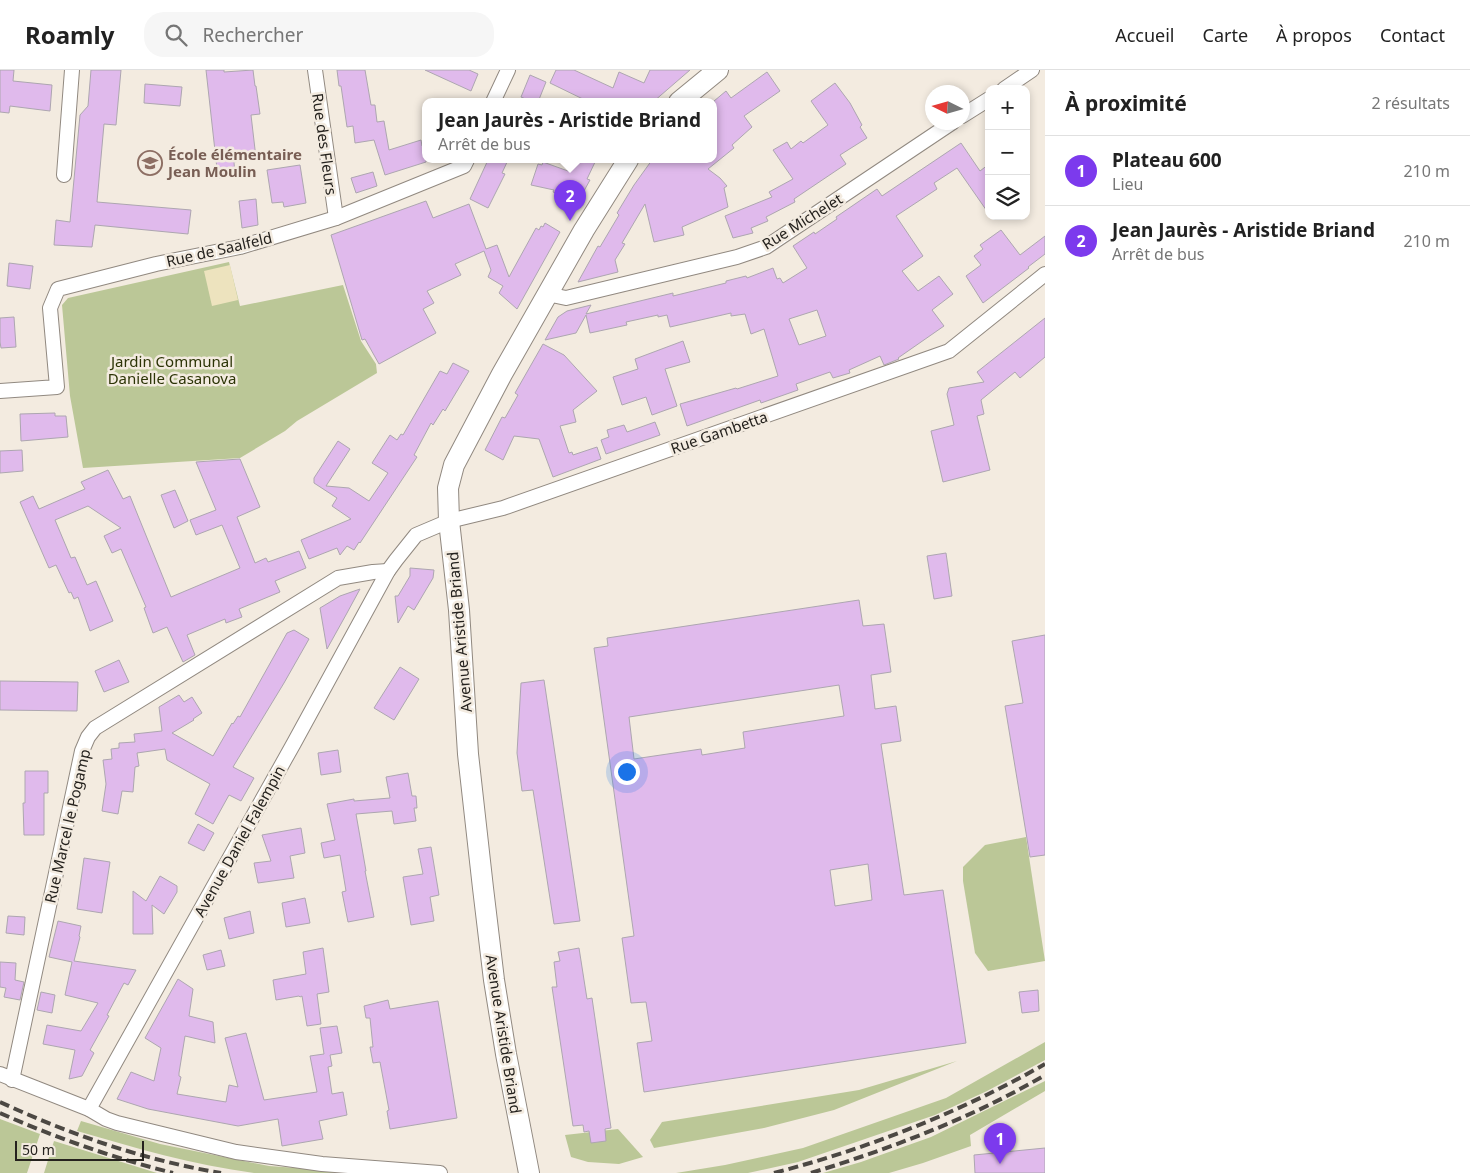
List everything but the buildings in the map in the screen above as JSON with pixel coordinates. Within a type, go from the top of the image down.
[{"type":"main road","points":[[684,98],[718,70]]},
{"type":"main road","name":"Avenue Aristide Briand","points":[[529,1173],[494,980],[483,888],[468,754],[459,610],[449,521],[448,488],[454,465],[547,294],[626,163]]},
{"type":"street","points":[[64,175],[72,70]]},
{"type":"street","name":"Rue des Fleurs","points":[[315,70],[336,218]]},
{"type":"street","points":[[495,98],[508,70]]},
{"type":"street","points":[[1010,85],[1032,70]]},
{"type":"street","points":[[970,111],[985,101]]},
{"type":"street","name":"Rue Michelet","points":[[547,294],[566,298],[737,257],[766,247],[941,130]]},
{"type":"street","name":"Rue de Saalfeld","points":[[0,391],[57,387],[50,308],[58,289],[156,264],[240,246],[336,218],[464,166],[466,163]]},
{"type":"street","name":"Rue Gambetta","points":[[388,571],[416,535],[449,521],[503,508],[949,351],[1045,274]]},
{"type":"street","name":"Rue Marcel le Pogamp","points":[[6,1077],[82,751],[88,737],[95,728],[338,578],[388,571]]},
{"type":"street","name":"Avenue Daniel Falempin","points":[[89,1109],[388,571]]},
{"type":"street","points":[[6,1077],[89,1109],[117,1123],[236,1152],[322,1164],[440,1173]]},
{"type":"green space","name":"Jardin Communal Danielle Casanova","points":[[229,262],[240,306],[343,285],[361,341],[376,364],[377,373],[240,458],[83,468],[70,396],[62,305],[68,298]]},
{"type":"green space","points":[[1026,837],[1045,961],[988,971],[975,953],[963,881],[963,867],[985,845]]},
{"type":"green space","points":[[1045,1042],[1045,1060],[987,1091],[935,1115],[798,1162],[748,1173],[676,1173],[725,1165],[803,1148],[946,1098]]},
{"type":"green space","points":[[957,1061],[834,1110],[764,1128],[654,1148],[650,1140],[662,1122],[859,1090]]},
{"type":"green space","points":[[1045,1081],[1045,1091],[970,1135],[971,1146],[889,1173],[823,1173],[861,1162],[931,1137]]},
{"type":"green space","points":[[0,1119],[40,1134],[27,1173],[0,1173]]},
{"type":"green space","points":[[81,1121],[160,1144],[269,1166],[365,1173],[254,1173],[232,1170],[121,1144],[77,1131]]},
{"type":"green space","points":[[618,1129],[643,1157],[619,1164],[588,1162],[571,1157],[565,1135]]},
{"type":"green space","points":[[54,1141],[157,1173],[44,1173]]},
{"type":"sand","points":[[230,265],[238,300],[212,306],[204,271]]},
{"type":"railway","points":[[774,1173],[844,1152],[913,1127],[980,1098],[1045,1064]]},
{"type":"railway","points":[[811,1173],[931,1131],[989,1105],[1045,1075]]},
{"type":"railway","points":[[0,1102],[81,1136],[136,1154],[221,1173]]},
{"type":"railway","points":[[0,1113],[85,1147],[173,1173]]},
{"type":"place","name":"École élémentaire Jean Moulin","points":[[150,163]]},
{"type":"place","name":"Jean Jaurès - Aristide Briand","points":[[570,221]]},
{"type":"place","name":"Plateau 600","points":[[1000,1164]]}]
